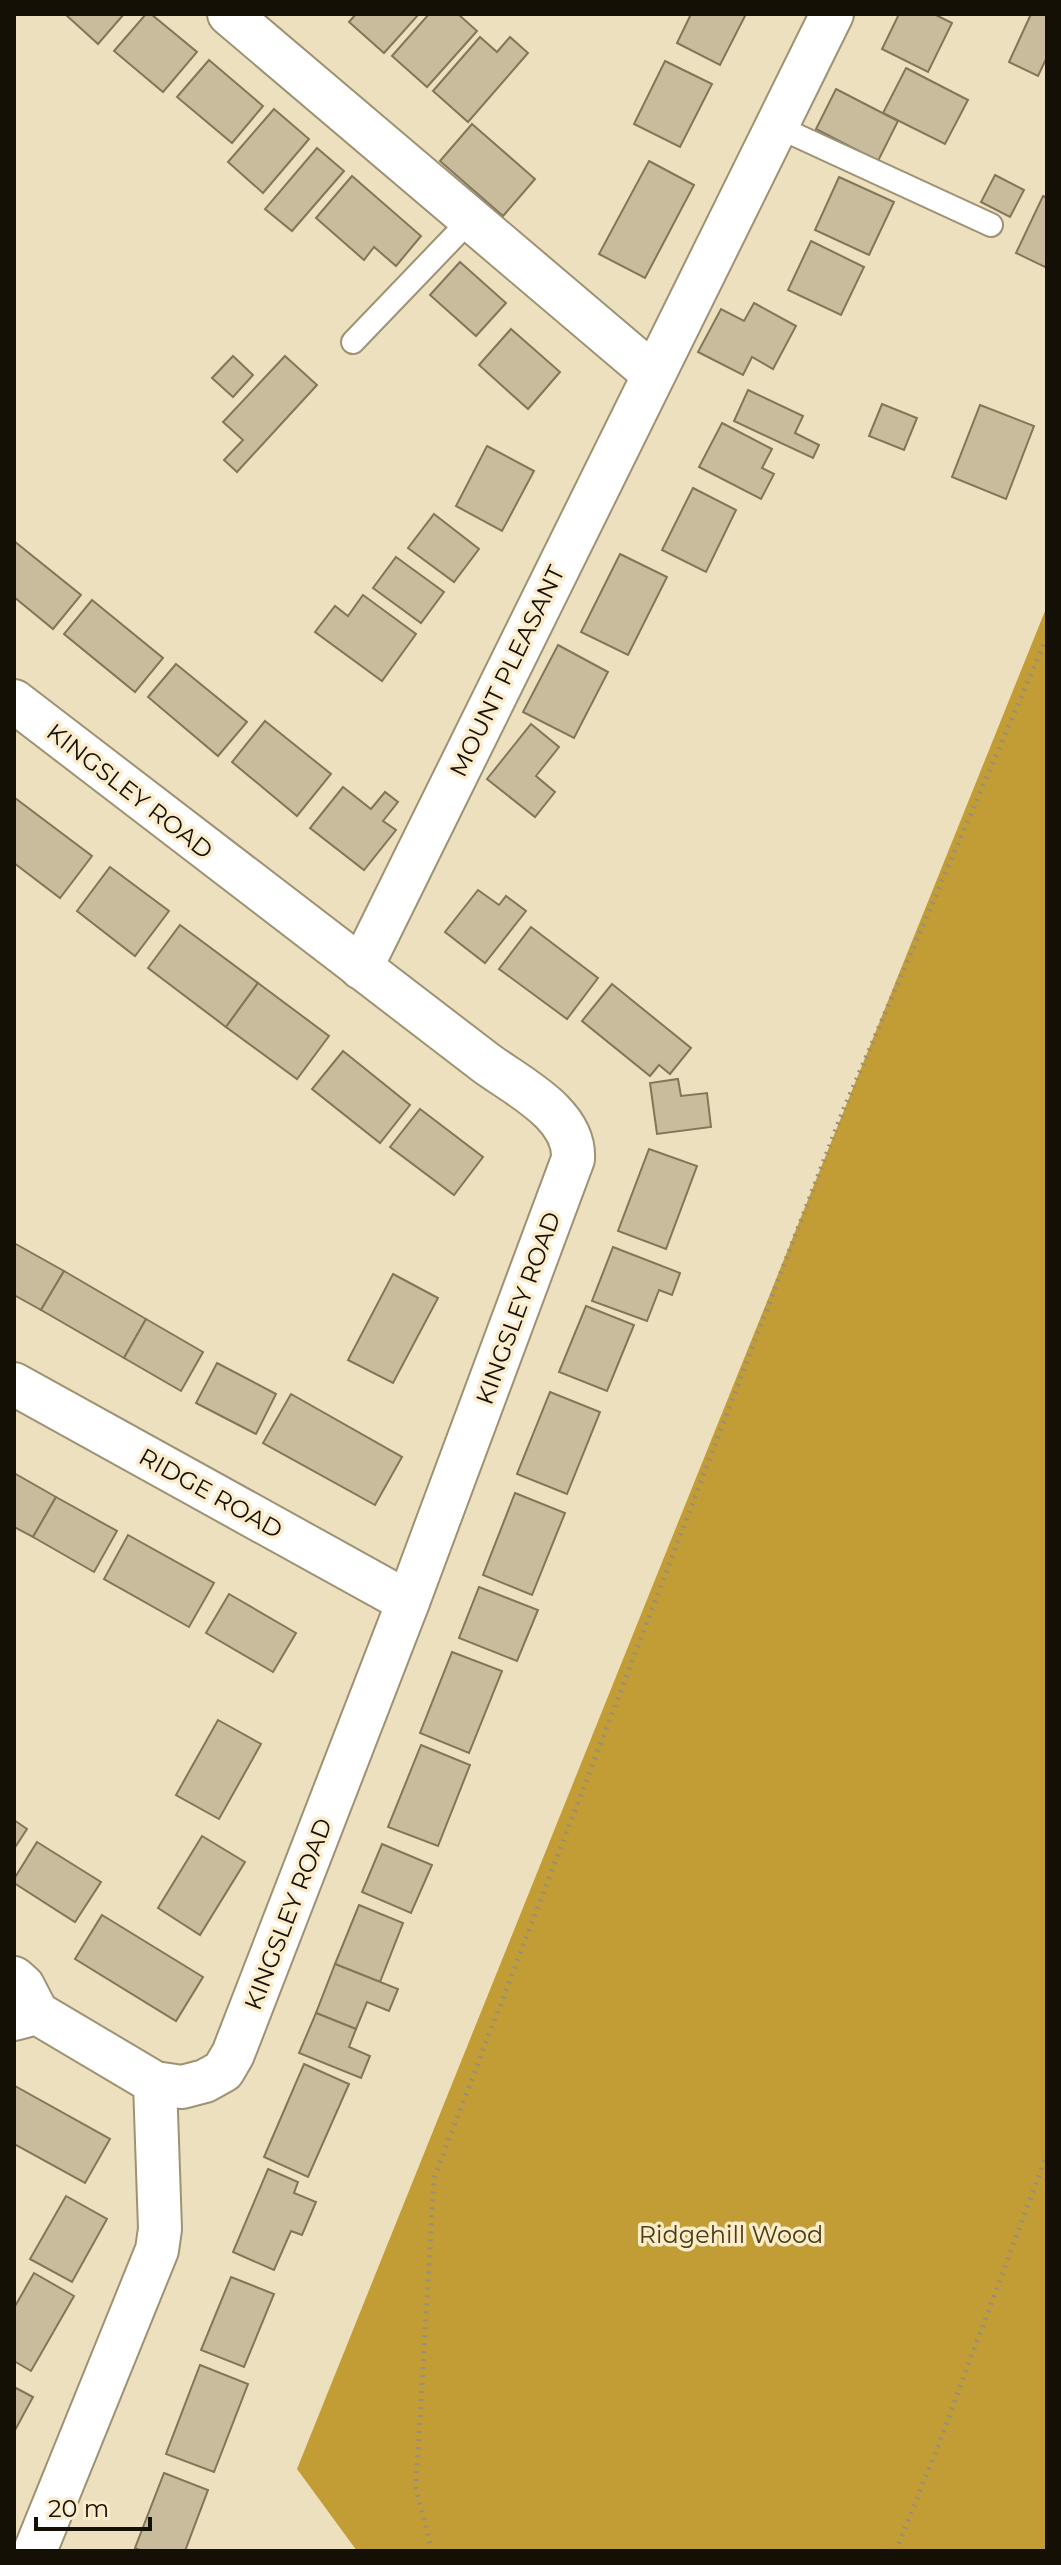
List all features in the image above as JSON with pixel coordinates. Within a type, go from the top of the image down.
[{"type":"street","points":[[229,14],[653,374]]},
{"type":"street","name":"MOUNT PLEASANT","points":[[361,968],[832,14]]},
{"type":"street","name":"KINGSLEY ROAD","points":[[14,701],[552,1111],[566,1127],[574,1145],[573,1159],[408,1602],[233,2054],[223,2071],[205,2081],[182,2087],[155,2083]]},
{"type":"street","name":"RIDGE ROAD","points":[[14,1384],[408,1602]]},
{"type":"street","points":[[14,1978],[23,1986],[26,2016],[155,2083],[160,2229],[157,2250],[35,2551]]},
{"type":"lane","points":[[776,126],[991,225]]},
{"type":"lane","points":[[353,342],[471,219]]},
{"type":"path","points":[[432,2551],[416,2488],[434,2178],[843,1111],[1047,637]]},
{"type":"path","points":[[896,2551],[1047,2154]]},
{"type":"green space","name":"Ridgehill Wood","points":[[1047,606],[1047,2551],[357,2551],[297,2469]]},
{"type":"building","points":[[65,14],[124,14],[98,44]]},
{"type":"building","points":[[146,14],[151,14],[197,52],[163,92],[114,51]]},
{"type":"building","points":[[356,14],[419,14],[384,53],[349,22]]},
{"type":"building","points":[[429,14],[458,14],[477,31],[427,87],[392,56]]},
{"type":"building","points":[[691,14],[746,14],[720,65],[677,43]]},
{"type":"building","points":[[899,14],[934,14],[952,23],[928,72],[882,49]]},
{"type":"building","points":[[1031,14],[1047,14],[1047,57],[1038,76],[1009,62]]},
{"type":"building","points":[[480,37],[497,52],[510,37],[528,53],[468,122],[433,91]]},
{"type":"building","points":[[209,60],[263,106],[232,143],[177,97]]},
{"type":"building","points":[[665,61],[712,84],[680,147],[634,124]]},
{"type":"building","points":[[906,68],[968,100],[945,144],[883,113]]},
{"type":"building","points":[[836,89],[898,121],[878,161],[816,129]]},
{"type":"building","points":[[274,109],[309,139],[263,193],[228,162]]},
{"type":"building","points":[[472,124],[535,179],[503,216],[440,161]]},
{"type":"building","points":[[317,148],[344,171],[292,231],[265,209]]},
{"type":"building","points":[[649,161],[694,185],[645,278],[599,254]]},
{"type":"building","points":[[995,175],[1024,190],[1010,217],[981,202]]},
{"type":"building","points":[[352,176],[421,236],[396,266],[374,247],[364,260],[316,218]]},
{"type":"building","points":[[839,177],[894,202],[869,255],[815,230]]},
{"type":"building","points":[[1043,196],[1047,198],[1047,268],[1016,253]]},
{"type":"building","points":[[811,241],[864,267],[841,315],[788,290]]},
{"type":"building","points":[[460,262],[506,303],[476,336],[430,295]]},
{"type":"building","points":[[754,303],[796,326],[773,369],[752,357],[743,375],[698,352],[721,309],[744,321]]},
{"type":"building","points":[[511,329],[560,372],[528,409],[479,365]]},
{"type":"building","points":[[233,356],[253,375],[233,397],[212,378]]},
{"type":"building","points":[[285,356],[317,385],[237,472],[224,460],[243,440],[223,422]]},
{"type":"building","points":[[748,390],[803,416],[795,433],[819,445],[813,458],[734,421]]},
{"type":"building","points":[[882,404],[917,418],[904,450],[869,436]]},
{"type":"building","points":[[980,405],[1034,426],[1006,499],[952,477]]},
{"type":"building","points":[[722,423],[772,449],[762,468],[774,474],[761,499],[699,467]]},
{"type":"building","points":[[487,446],[534,471],[502,531],[456,506]]},
{"type":"building","points":[[693,488],[736,510],[706,572],[662,550]]},
{"type":"building","points":[[434,514],[479,549],[454,582],[408,548]]},
{"type":"building","points":[[14,541],[81,595],[53,629],[14,597]]},
{"type":"building","points":[[620,554],[667,577],[628,655],[581,632]]},
{"type":"building","points":[[396,557],[444,592],[421,623],[373,588]]},
{"type":"building","points":[[363,595],[416,634],[382,681],[315,632],[335,606],[348,616]]},
{"type":"building","points":[[92,600],[163,658],[135,692],[64,634]]},
{"type":"building","points":[[558,645],[608,672],[574,738],[523,712]]},
{"type":"building","points":[[176,664],[247,722],[218,756],[148,697]]},
{"type":"building","points":[[265,721],[331,774],[297,816],[232,762]]},
{"type":"building","points":[[531,724],[559,747],[536,776],[555,792],[535,817],[487,779]]},
{"type":"building","points":[[343,787],[371,809],[385,792],[398,802],[383,821],[396,830],[364,870],[310,828]]},
{"type":"building","points":[[15,798],[92,856],[60,898],[14,863]]},
{"type":"building","points":[[110,867],[169,911],[135,956],[77,911]]},
{"type":"building","points":[[478,890],[499,905],[506,896],[526,911],[485,963],[445,932]]},
{"type":"building","points":[[180,925],[258,983],[226,1027],[148,968]]},
{"type":"building","points":[[531,927],[598,978],[567,1019],[499,969]]},
{"type":"building","points":[[258,983],[329,1036],[297,1079],[226,1027]]},
{"type":"building","points":[[612,984],[691,1048],[670,1074],[659,1065],[650,1076],[582,1021]]},
{"type":"building","points":[[343,1051],[410,1105],[380,1143],[312,1089]]},
{"type":"building","points":[[678,1079],[681,1096],[707,1093],[711,1127],[657,1134],[650,1083]]},
{"type":"building","points":[[420,1109],[483,1157],[454,1195],[390,1147]]},
{"type":"building","points":[[649,1149],[697,1166],[666,1249],[618,1231]]},
{"type":"building","points":[[14,1243],[64,1271],[41,1310],[14,1295]]},
{"type":"building","points":[[613,1247],[680,1273],[672,1295],[659,1290],[647,1321],[592,1301]]},
{"type":"building","points":[[64,1271],[146,1319],[124,1358],[41,1310]]},
{"type":"building","points":[[393,1274],[438,1298],[393,1383],[348,1360]]},
{"type":"building","points":[[586,1306],[634,1325],[607,1391],[559,1372]]},
{"type":"building","points":[[146,1319],[203,1352],[181,1391],[124,1358]]},
{"type":"building","points":[[217,1363],[276,1394],[256,1434],[196,1403]]},
{"type":"building","points":[[550,1392],[600,1412],[567,1494],[517,1474]]},
{"type":"building","points":[[291,1394],[402,1457],[375,1505],[263,1443]]},
{"type":"building","points":[[14,1473],[56,1497],[33,1537],[14,1527]]},
{"type":"building","points":[[515,1493],[565,1513],[532,1595],[483,1575]]},
{"type":"building","points":[[56,1497],[117,1531],[94,1572],[33,1537]]},
{"type":"building","points":[[128,1535],[214,1583],[189,1627],[104,1579]]},
{"type":"building","points":[[479,1587],[538,1610],[517,1661],[459,1638]]},
{"type":"building","points":[[229,1594],[296,1633],[273,1672],[206,1633]]},
{"type":"building","points":[[452,1652],[502,1671],[469,1753],[420,1733]]},
{"type":"building","points":[[218,1720],[261,1744],[219,1819],[176,1795]]},
{"type":"building","points":[[421,1745],[470,1765],[438,1846],[388,1827]]},
{"type":"building","points":[[14,1820],[27,1829],[14,1849]]},
{"type":"building","points":[[202,1836],[245,1862],[200,1935],[158,1908]]},
{"type":"building","points":[[37,1842],[101,1882],[75,1922],[14,1883]]},
{"type":"building","points":[[382,1844],[432,1865],[411,1913],[362,1892]]},
{"type":"building","points":[[359,1905],[403,1923],[380,1982],[335,1964]]},
{"type":"building","points":[[102,1915],[203,1977],[176,2021],[75,1959]]},
{"type":"building","points":[[335,1964],[398,1989],[389,2011],[367,2002],[356,2029],[316,2013]]},
{"type":"building","points":[[316,2013],[356,2029],[349,2047],[370,2056],[361,2078],[299,2053]]},
{"type":"building","points":[[304,2064],[349,2084],[308,2177],[264,2157]]},
{"type":"building","points":[[15,2086],[110,2139],[85,2183],[14,2144]]},
{"type":"building","points":[[268,2169],[298,2182],[294,2193],[316,2202],[302,2235],[291,2231],[274,2270],[233,2252]]},
{"type":"building","points":[[66,2196],[107,2219],[72,2282],[30,2259]]},
{"type":"building","points":[[34,2273],[74,2296],[31,2371],[14,2361],[14,2308]]},
{"type":"building","points":[[231,2277],[274,2294],[244,2367],[201,2350]]},
{"type":"building","points":[[200,2365],[248,2384],[214,2472],[166,2454]]},
{"type":"building","points":[[14,2387],[33,2397],[14,2432]]},
{"type":"building","points":[[164,2473],[208,2490],[185,2551],[142,2551],[135,2548]]}]
